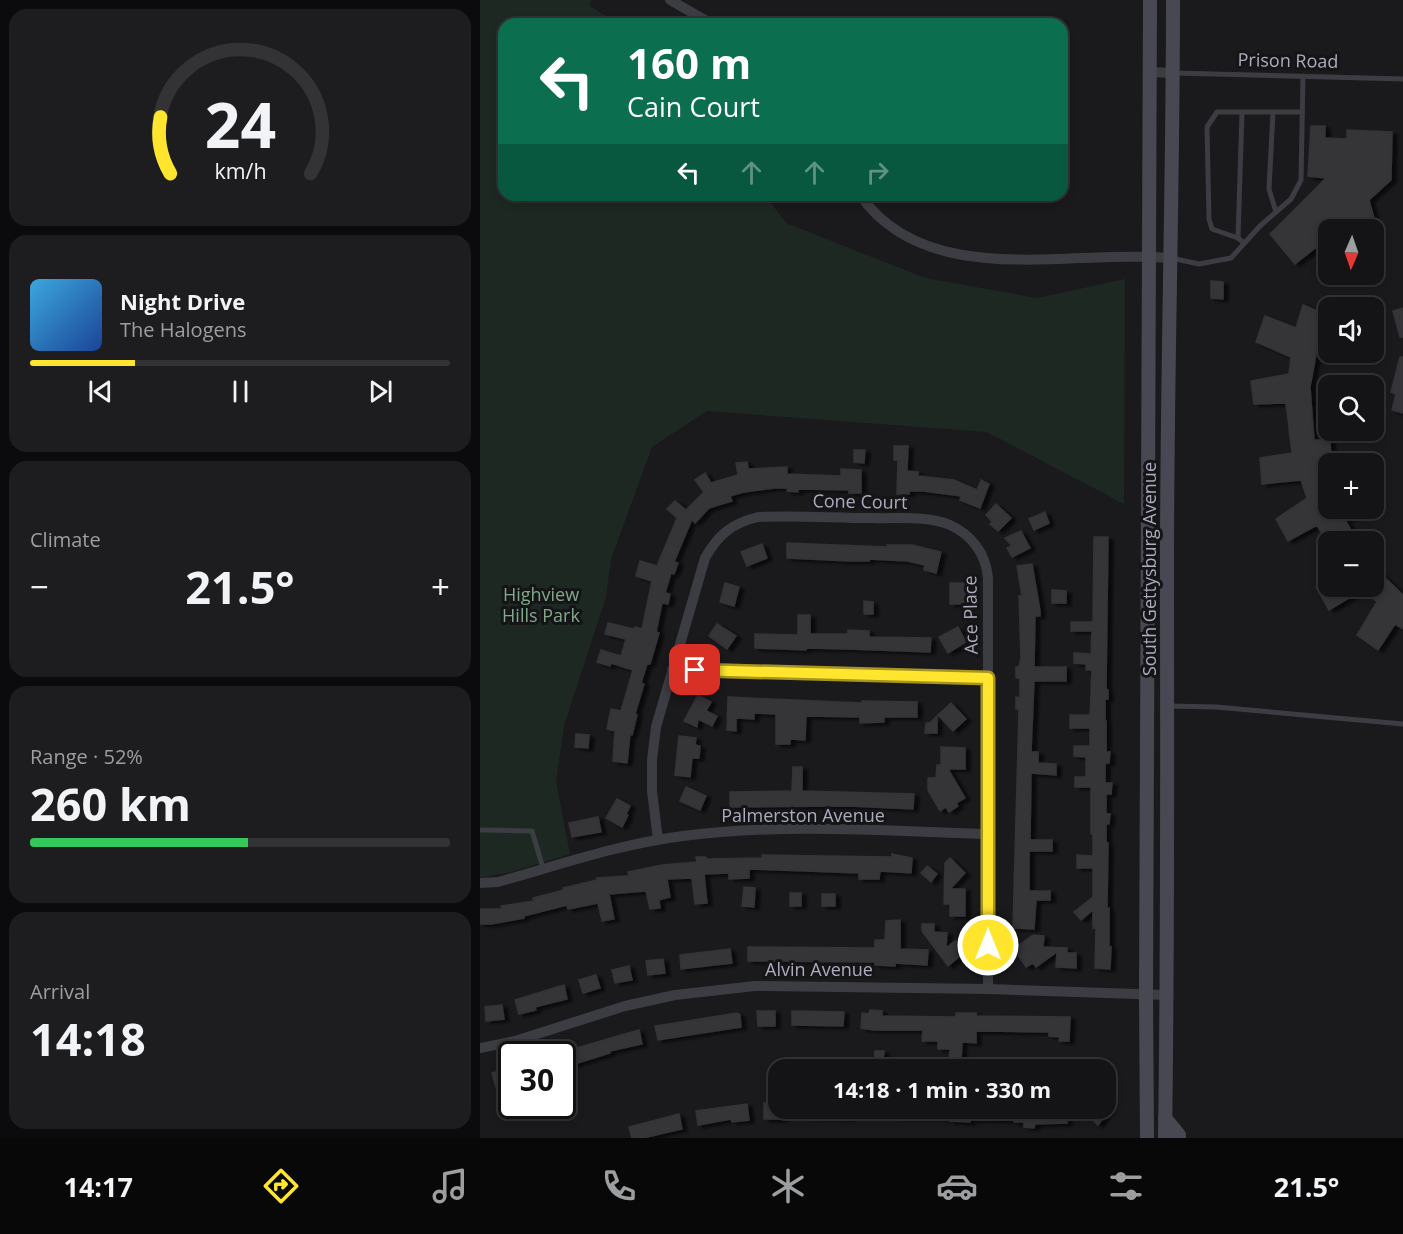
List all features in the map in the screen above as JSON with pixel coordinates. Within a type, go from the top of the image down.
[{"type":"main road","name":"South Gettysburg Avenue","points":[[1147,1138],[1150,0]]},
{"type":"main road","name":"South Gettysburg Avenue","points":[[1165,1138],[1169,706],[1167,561],[1169,258],[1173,0]]},
{"type":"main road","points":[[1165,1118],[1179,1138]]},
{"type":"street","points":[[670,0],[702,18]]},
{"type":"street","points":[[1149,72],[1173,73]]},
{"type":"street","points":[[865,201],[875,213],[917,242],[950,253],[993,258],[1093,259],[1148,256],[1169,258]]},
{"type":"street","name":"Cone Court","points":[[672,670],[705,558],[722,533],[737,523],[777,516],[925,519],[945,523],[966,535]]},
{"type":"street","name":"Ace Place","points":[[966,535],[979,549],[988,570],[988,989]]},
{"type":"street","points":[[658,840],[652,791],[652,760],[656,727],[672,670],[988,678]]},
{"type":"street","name":"Palmerston Avenue","points":[[480,883],[498,882],[602,851],[658,840],[712,833],[779,829],[988,834]]},
{"type":"street","name":"Alvin Avenue","points":[[480,1048],[515,1041],[625,1006],[696,991],[783,985],[1167,995]]},
{"type":"lane","name":"Prison Road","points":[[1173,73],[1403,79]]},
{"type":"lane","points":[[1169,258],[1199,264],[1231,258],[1291,199],[1301,180],[1303,76]]},
{"type":"lane","points":[[1244,243],[1238,238],[1212,229],[1209,219],[1208,127],[1217,112],[1302,112]]},
{"type":"lane","points":[[1238,238],[1242,112]]},
{"type":"lane","points":[[1273,112],[1269,189],[1276,212]]},
{"type":"lane","points":[[1169,706],[1216,707],[1403,724]]},
{"type":"lane","points":[[480,830],[532,831],[543,868]]},
{"type":"green space","name":"Highview Hills Park","points":[[480,0],[591,0],[590,6],[609,18],[498,18],[498,201],[770,201],[786,223],[925,278],[1037,298],[1125,279],[1124,504],[987,432],[707,411],[652,447],[611,559],[606,597],[564,726],[556,781],[570,854],[511,872],[480,877]]},
{"type":"building","points":[[1311,126],[1325,126],[1325,138],[1347,139],[1347,130],[1392,132],[1391,180],[1369,200],[1374,219],[1318,219],[1318,246],[1295,264],[1270,234],[1326,178],[1308,176]]},
{"type":"building","points":[[1211,281],[1223,282],[1223,299],[1211,298]]},
{"type":"building","points":[[1303,305],[1318,311],[1318,346],[1310,387],[1314,440],[1330,441],[1331,453],[1318,453],[1318,519],[1347,519],[1345,520],[1352,531],[1321,531],[1317,525],[1288,541],[1276,519],[1307,498],[1301,480],[1262,484],[1260,458],[1292,453],[1286,403],[1254,404],[1251,381],[1289,374],[1291,357],[1256,342],[1265,316],[1296,328]]},
{"type":"building","points":[[1403,308],[1403,337],[1400,337],[1393,311]]},
{"type":"building","points":[[1400,357],[1403,357],[1403,413],[1392,410],[1396,394],[1391,392]]},
{"type":"building","points":[[894,446],[908,446],[907,471],[918,472],[918,476],[954,480],[977,490],[981,480],[989,484],[980,508],[960,500],[961,496],[923,491],[897,494],[898,460],[894,460]]},
{"type":"building","points":[[854,450],[865,450],[864,463],[854,462]]},
{"type":"building","points":[[747,462],[748,469],[787,467],[787,474],[841,476],[841,469],[861,470],[861,493],[849,493],[849,490],[798,489],[798,492],[787,491],[788,488],[744,492],[730,496],[732,501],[709,508],[695,523],[692,519],[674,562],[678,563],[674,574],[671,573],[665,593],[670,594],[668,604],[662,603],[656,632],[659,633],[650,664],[647,664],[641,683],[644,684],[635,714],[637,715],[632,735],[630,734],[627,763],[613,761],[615,731],[607,729],[611,709],[621,711],[633,670],[611,663],[610,666],[597,662],[601,650],[621,656],[626,639],[605,634],[608,623],[642,629],[652,581],[636,576],[640,561],[657,566],[677,518],[667,509],[675,501],[686,510],[704,492],[695,480],[705,473],[711,483],[738,475],[736,463]]},
{"type":"building","points":[[996,504],[1011,518],[998,531],[990,524],[992,521],[986,515]]},
{"type":"building","points":[[1045,512],[1049,523],[1034,530],[1029,519]]},
{"type":"building","points":[[1021,531],[1030,548],[1012,557],[1007,548],[1012,546],[1005,538]]},
{"type":"building","points":[[1094,537],[1108,537],[1106,689],[1108,699],[1105,699],[1105,721],[1106,752],[1110,752],[1109,763],[1105,763],[1105,783],[1112,783],[1111,794],[1106,794],[1106,814],[1110,814],[1109,824],[1106,824],[1106,843],[1108,843],[1107,908],[1109,908],[1109,947],[1111,947],[1110,969],[1095,968],[1096,928],[1093,928],[1093,910],[1081,920],[1074,912],[1093,897],[1093,868],[1077,868],[1077,855],[1093,856],[1091,787],[1075,787],[1075,777],[1086,777],[1086,757],[1074,756],[1074,746],[1090,746],[1090,728],[1070,728],[1070,715],[1090,715],[1092,670],[1086,670],[1086,664],[1074,663],[1074,653],[1091,654],[1092,631],[1071,631],[1071,622],[1093,622]]},
{"type":"building","points":[[787,543],[887,547],[887,545],[912,545],[941,552],[936,573],[924,570],[925,565],[907,561],[787,558]]},
{"type":"building","points":[[762,544],[767,558],[747,566],[741,552]]},
{"type":"building","points":[[1032,564],[1040,611],[1040,616],[1035,616],[1034,667],[1066,667],[1066,681],[1034,681],[1031,752],[1038,752],[1038,763],[1056,764],[1056,775],[1031,773],[1030,840],[1052,840],[1052,851],[1029,851],[1029,891],[1050,891],[1050,900],[1036,900],[1034,929],[1013,928],[1019,709],[1016,709],[1016,697],[1020,698],[1020,678],[1016,678],[1016,667],[1019,667],[1021,658],[1019,596],[1022,596],[1017,566]]},
{"type":"building","points":[[1384,577],[1403,595],[1403,629],[1395,624],[1378,650],[1357,635],[1377,602],[1372,597],[1384,597]]},
{"type":"building","points":[[725,583],[739,587],[734,606],[720,602]]},
{"type":"building","points":[[950,583],[966,583],[966,604],[950,604]]},
{"type":"building","points":[[1052,590],[1066,591],[1066,603],[1052,603]]},
{"type":"building","points":[[1322,597],[1351,597],[1329,610]]},
{"type":"building","points":[[864,601],[873,602],[873,614],[864,614]]},
{"type":"building","points":[[798,615],[810,615],[810,634],[848,634],[848,630],[869,631],[869,637],[931,638],[930,652],[755,648],[755,634],[798,635]]},
{"type":"building","points":[[717,624],[736,636],[727,649],[709,636]]},
{"type":"building","points":[[958,627],[966,642],[948,653],[939,637]]},
{"type":"building","points":[[698,695],[711,702],[706,711],[717,716],[712,726],[698,719],[697,727],[684,721]]},
{"type":"building","points":[[728,697],[862,703],[862,701],[917,702],[917,717],[884,717],[884,722],[860,723],[860,717],[806,716],[805,740],[790,739],[790,744],[776,744],[776,714],[754,713],[754,719],[736,718],[736,731],[727,730]]},
{"type":"building","points":[[951,703],[966,719],[953,731],[938,715]]},
{"type":"building","points":[[937,716],[937,733],[925,733],[926,723],[930,723]]},
{"type":"building","points":[[576,734],[589,735],[588,748],[575,747]]},
{"type":"building","points":[[679,736],[696,738],[695,745],[700,746],[699,758],[692,758],[690,777],[675,775]]},
{"type":"building","points":[[941,747],[965,748],[965,769],[948,769],[965,798],[956,803],[958,806],[949,812],[946,807],[940,811],[928,790],[928,778],[936,778],[937,765],[941,765]]},
{"type":"building","points":[[793,767],[802,767],[802,791],[914,794],[913,809],[849,806],[730,807],[730,792],[792,791]]},
{"type":"building","points":[[686,787],[706,796],[700,810],[680,801]]},
{"type":"building","points":[[617,799],[630,806],[622,827],[606,818]]},
{"type":"building","points":[[598,817],[601,832],[572,837],[569,823]]},
{"type":"building","points":[[892,854],[912,858],[911,873],[880,871],[879,879],[859,879],[859,873],[749,869],[749,878],[729,879],[729,873],[704,874],[707,903],[695,904],[692,878],[667,879],[670,897],[659,900],[660,908],[650,909],[646,891],[609,894],[614,919],[602,921],[598,903],[568,909],[567,905],[524,916],[524,918],[480,924],[480,909],[502,909],[501,906],[534,901],[533,898],[597,880],[597,878],[629,876],[628,872],[662,865],[697,862],[696,857],[707,859],[762,858],[762,855],[892,857]]},
{"type":"building","points":[[950,858],[965,873],[950,889],[965,889],[965,916],[950,916],[950,904],[944,904],[945,863]]},
{"type":"building","points":[[927,866],[937,874],[931,882],[921,873]]},
{"type":"building","points":[[744,887],[755,888],[754,907],[742,906]]},
{"type":"building","points":[[790,893],[801,893],[801,906],[790,906]]},
{"type":"building","points":[[822,894],[835,894],[835,906],[822,906]]},
{"type":"building","points":[[900,920],[900,949],[928,950],[927,965],[895,963],[895,966],[875,965],[875,962],[748,961],[748,947],[875,948],[875,940],[885,940],[886,921]]},
{"type":"building","points":[[922,924],[934,924],[934,932],[947,933],[946,948],[956,940],[965,952],[948,966],[922,931]]},
{"type":"building","points":[[1033,935],[1044,936],[1043,947],[1067,948],[1067,953],[1076,953],[1076,968],[1056,967],[1057,952],[1036,967],[1033,963],[1026,967],[1014,949]]},
{"type":"building","points":[[730,949],[732,963],[681,969],[680,955]]},
{"type":"building","points":[[663,959],[665,973],[648,975],[646,961]]},
{"type":"building","points":[[629,966],[632,980],[615,983],[612,970]]},
{"type":"building","points":[[596,975],[600,988],[583,993],[579,980]]},
{"type":"building","points":[[564,985],[567,999],[535,1007],[536,1010],[519,1014],[515,1000]]},
{"type":"building","points":[[502,1005],[504,1019],[486,1021],[485,1007]]},
{"type":"building","points":[[870,1010],[882,1011],[882,1016],[956,1017],[956,1013],[976,1013],[976,1016],[1070,1017],[1069,1041],[1059,1041],[1060,1037],[1049,1036],[1049,1032],[976,1031],[976,1043],[962,1042],[961,1059],[949,1059],[950,1049],[938,1049],[938,1041],[922,1041],[923,1030],[861,1028],[862,1013],[869,1014]]},
{"type":"building","points":[[757,1011],[775,1011],[775,1026],[758,1026]]},
{"type":"building","points":[[792,1011],[844,1012],[843,1026],[792,1025]]},
{"type":"building","points":[[737,1013],[740,1015],[741,1027],[658,1040],[655,1026]]},
{"type":"building","points":[[639,1030],[642,1044],[610,1051],[610,1053],[576,1064],[576,1048]]},
{"type":"building","points":[[875,1051],[884,1051],[883,1059],[874,1059]]},
{"type":"building","points":[[498,1072],[498,1086],[496,1087],[492,1073]]},
{"type":"building","points":[[764,1103],[768,1103],[768,1119],[764,1119]]},
{"type":"building","points":[[747,1104],[749,1120],[732,1122],[731,1119],[698,1125],[696,1111]]},
{"type":"building","points":[[679,1114],[682,1129],[643,1138],[632,1138],[629,1127]]},
{"type":"building","points":[[951,1119],[970,1119],[970,1122],[950,1121]]},
{"type":"building","points":[[970,1119],[1067,1119],[1067,1123],[1035,1124],[1034,1128],[1024,1127],[1024,1122],[1014,1122],[1014,1120]]},
{"type":"building","points":[[1092,1119],[1102,1119],[1098,1125]]},
{"type":"route","points":[[695,670],[988,678],[988,945]]}]
